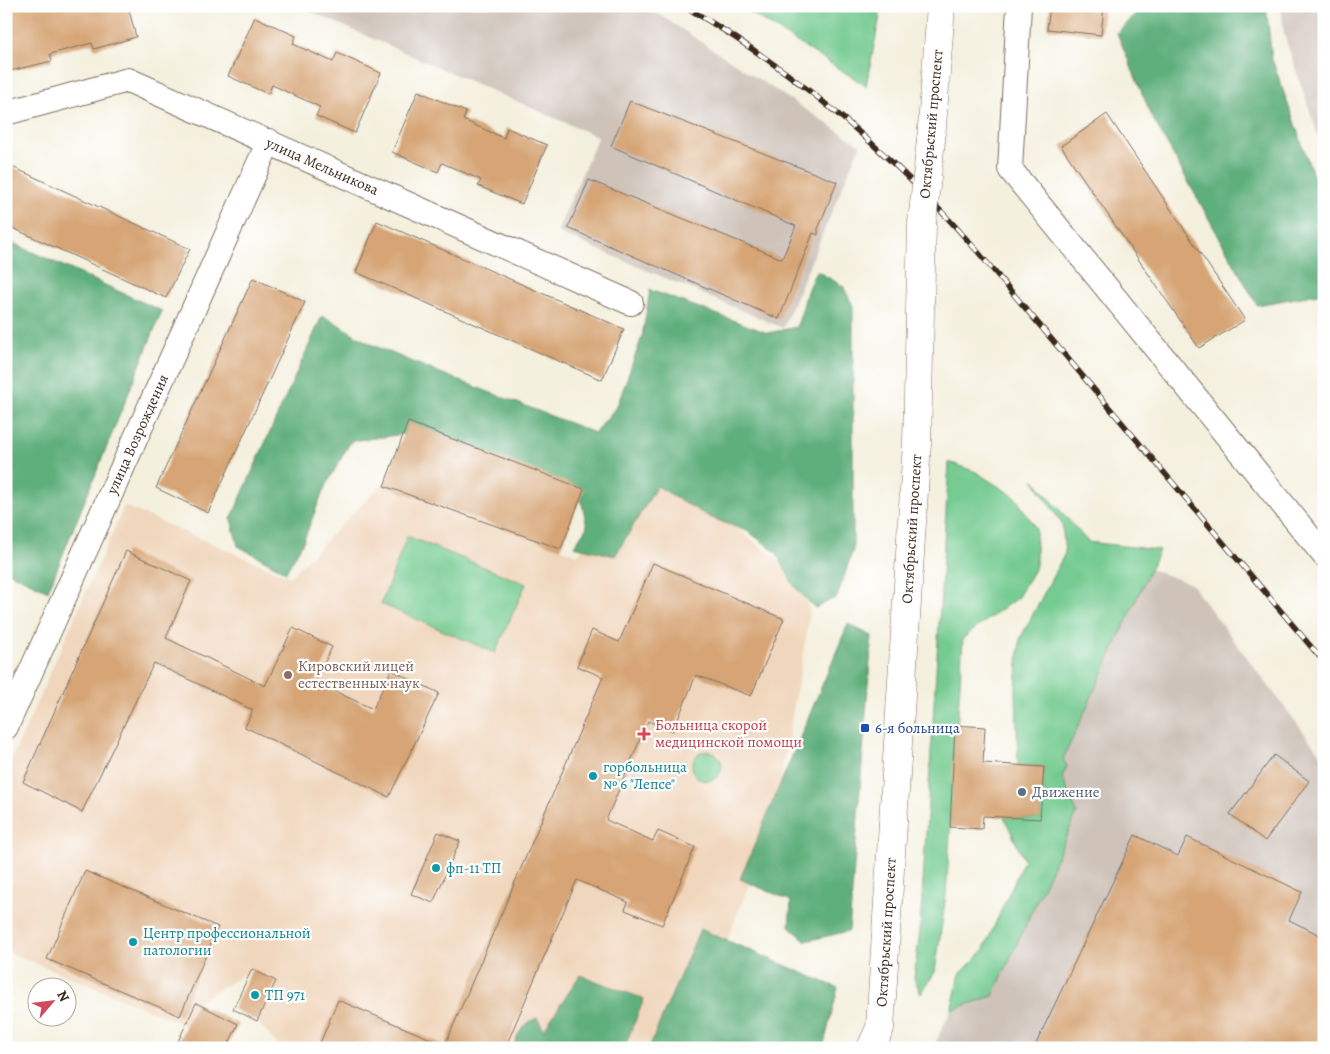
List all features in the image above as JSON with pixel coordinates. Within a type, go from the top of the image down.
[{"type":"main road","name":"Октябрьский проспект","points":[[871,1048],[880,1028],[917,443],[922,223],[931,140],[941,6]]},
{"type":"street","points":[[1019,6],[1010,169],[1324,555]]},
{"type":"street","name":"улица Мельникова","points":[[6,113],[128,80],[631,302]]},
{"type":"street","name":"улица Возрождения","points":[[6,727],[269,141]]},
{"type":"shaded area","points":[[298,6],[646,6],[860,145],[783,328],[557,232],[598,137]]},
{"type":"shaded area","points":[[1281,6],[1324,6],[1324,153],[1284,34]]},
{"type":"shaded area","name":"Больница скорой медицинской помощи","points":[[635,462],[729,508],[736,528],[801,578],[810,612],[773,825],[684,1048],[276,1048],[277,1044],[257,1021],[276,981],[252,969],[196,1003],[186,1025],[78,981],[78,976],[67,976],[6,951],[6,772],[124,506],[290,577],[381,485],[578,555]]},
{"type":"shaded area","points":[[1150,569],[1191,584],[1324,759],[1324,1048],[933,1048],[951,1010],[993,995],[1077,813],[1062,777],[1063,759]]},
{"type":"green space","points":[[740,6],[882,6],[866,86]]},
{"type":"green space","points":[[1143,6],[1266,6],[1272,59],[1324,206],[1324,293],[1257,305],[1152,117],[1117,33]]},
{"type":"green space","points":[[6,240],[162,311],[48,591],[6,571]]},
{"type":"green space","points":[[817,271],[843,286],[853,306],[853,550],[837,597],[815,608],[794,586],[776,552],[749,532],[709,517],[657,486],[615,556],[574,546],[587,527],[581,499],[421,432],[351,441],[324,489],[303,542],[286,572],[238,546],[231,519],[322,316],[375,346],[595,433],[617,406],[642,337],[650,290],[768,333],[796,327],[807,292]]},
{"type":"green space","points":[[949,462],[976,472],[1015,497],[1036,528],[1036,566],[1018,597],[963,638],[946,895],[935,972],[921,994],[914,978],[920,930]]},
{"type":"green space","points":[[1033,479],[1088,542],[1159,550],[1063,759],[1067,766],[1062,777],[1077,813],[993,996],[951,1010],[960,974],[983,951],[1024,860],[1004,817],[1040,819],[1044,767],[1018,765],[1016,689],[1020,639],[1065,553],[1062,524]]},
{"type":"green space","points":[[407,536],[526,584],[495,653],[381,604]]},
{"type":"green space","points":[[848,624],[872,636],[849,931],[806,941],[789,926],[791,901],[740,879]]},
{"type":"green space","points":[[707,751],[717,756],[722,766],[717,776],[707,781],[697,776],[692,766],[697,756]]},
{"type":"green space","points":[[700,929],[838,988],[823,1048],[649,1048]]},
{"type":"green space","points":[[580,975],[644,999],[624,1048],[514,1048],[521,1030],[532,1020],[537,1018],[544,1030]]},
{"type":"building","points":[[6,6],[128,6],[136,37],[94,49],[92,43],[50,54],[52,61],[6,72]]},
{"type":"building","points":[[1050,6],[1104,6],[1101,35],[1047,29]]},
{"type":"building","points":[[255,17],[296,36],[293,44],[333,62],[337,53],[381,73],[355,133],[316,116],[320,107],[272,85],[268,94],[228,76]]},
{"type":"building","points":[[418,91],[466,112],[463,120],[504,138],[507,128],[547,145],[522,204],[478,186],[481,180],[442,163],[438,172],[392,152]]},
{"type":"building","points":[[630,101],[837,182],[818,229],[818,235],[813,233],[779,319],[568,228],[589,180],[782,259],[796,226],[611,146]]},
{"type":"building","points":[[1107,114],[1245,320],[1199,348],[1061,146]]},
{"type":"building","points":[[6,164],[190,249],[166,298],[6,225]]},
{"type":"building","points":[[377,221],[624,329],[602,380],[356,272]]},
{"type":"building","points":[[253,278],[305,302],[208,513],[156,488]]},
{"type":"building","points":[[408,422],[584,489],[561,549],[384,486]]},
{"type":"building","points":[[126,551],[191,581],[166,638],[265,686],[293,628],[332,647],[315,682],[373,709],[391,670],[439,693],[389,797],[245,727],[253,710],[154,663],[82,812],[23,782]]},
{"type":"building","name":"горбольница № 6 \"Лепсе\"","points":[[653,563],[784,619],[751,696],[696,675],[673,731],[648,721],[606,820],[653,841],[658,831],[695,847],[662,925],[625,910],[628,902],[577,880],[505,1048],[318,1048],[338,1000],[445,1045],[603,677],[577,666],[592,630],[619,642]]},
{"type":"building","points":[[955,725],[985,727],[983,763],[1044,767],[1040,819],[983,816],[982,829],[950,827]]},
{"type":"building","points":[[1274,755],[1309,781],[1265,841],[1230,814]]},
{"type":"building","name":"фп-11 ТП","points":[[438,832],[460,841],[433,903],[411,894]]},
{"type":"building","points":[[1135,835],[1178,856],[1187,837],[1302,892],[1289,920],[1324,937],[1324,1029],[1315,1048],[1034,1048]]},
{"type":"building","name":"Центр профессиональной патологии","points":[[85,871],[218,927],[180,1016],[47,959]]},
{"type":"building","name":"ТП 971","points":[[252,969],[276,981],[257,1021],[233,1009]]},
{"type":"building","points":[[196,1003],[238,1024],[227,1048],[175,1048]]},
{"type":"railway","points":[[684,6],[725,31],[804,87],[877,148],[912,181],[978,252],[1324,662]]},
{"type":"place","name":"Кировский лицей естественных наук","points":[[288,675]]},
{"type":"place","name":"6-я больница","points":[[865,728]]},
{"type":"place","name":"Больница скорой медицинской помощи","points":[[644,734]]},
{"type":"place","name":"горбольница № 6 \"Лепсе\"","points":[[593,776]]},
{"type":"place","name":"Движение","points":[[1022,792]]},
{"type":"place","name":"фп-11 ТП","points":[[436,868]]},
{"type":"place","name":"Центр профессиональной патологии","points":[[133,942]]},
{"type":"place","name":"ТП 971","points":[[255,995]]}]
